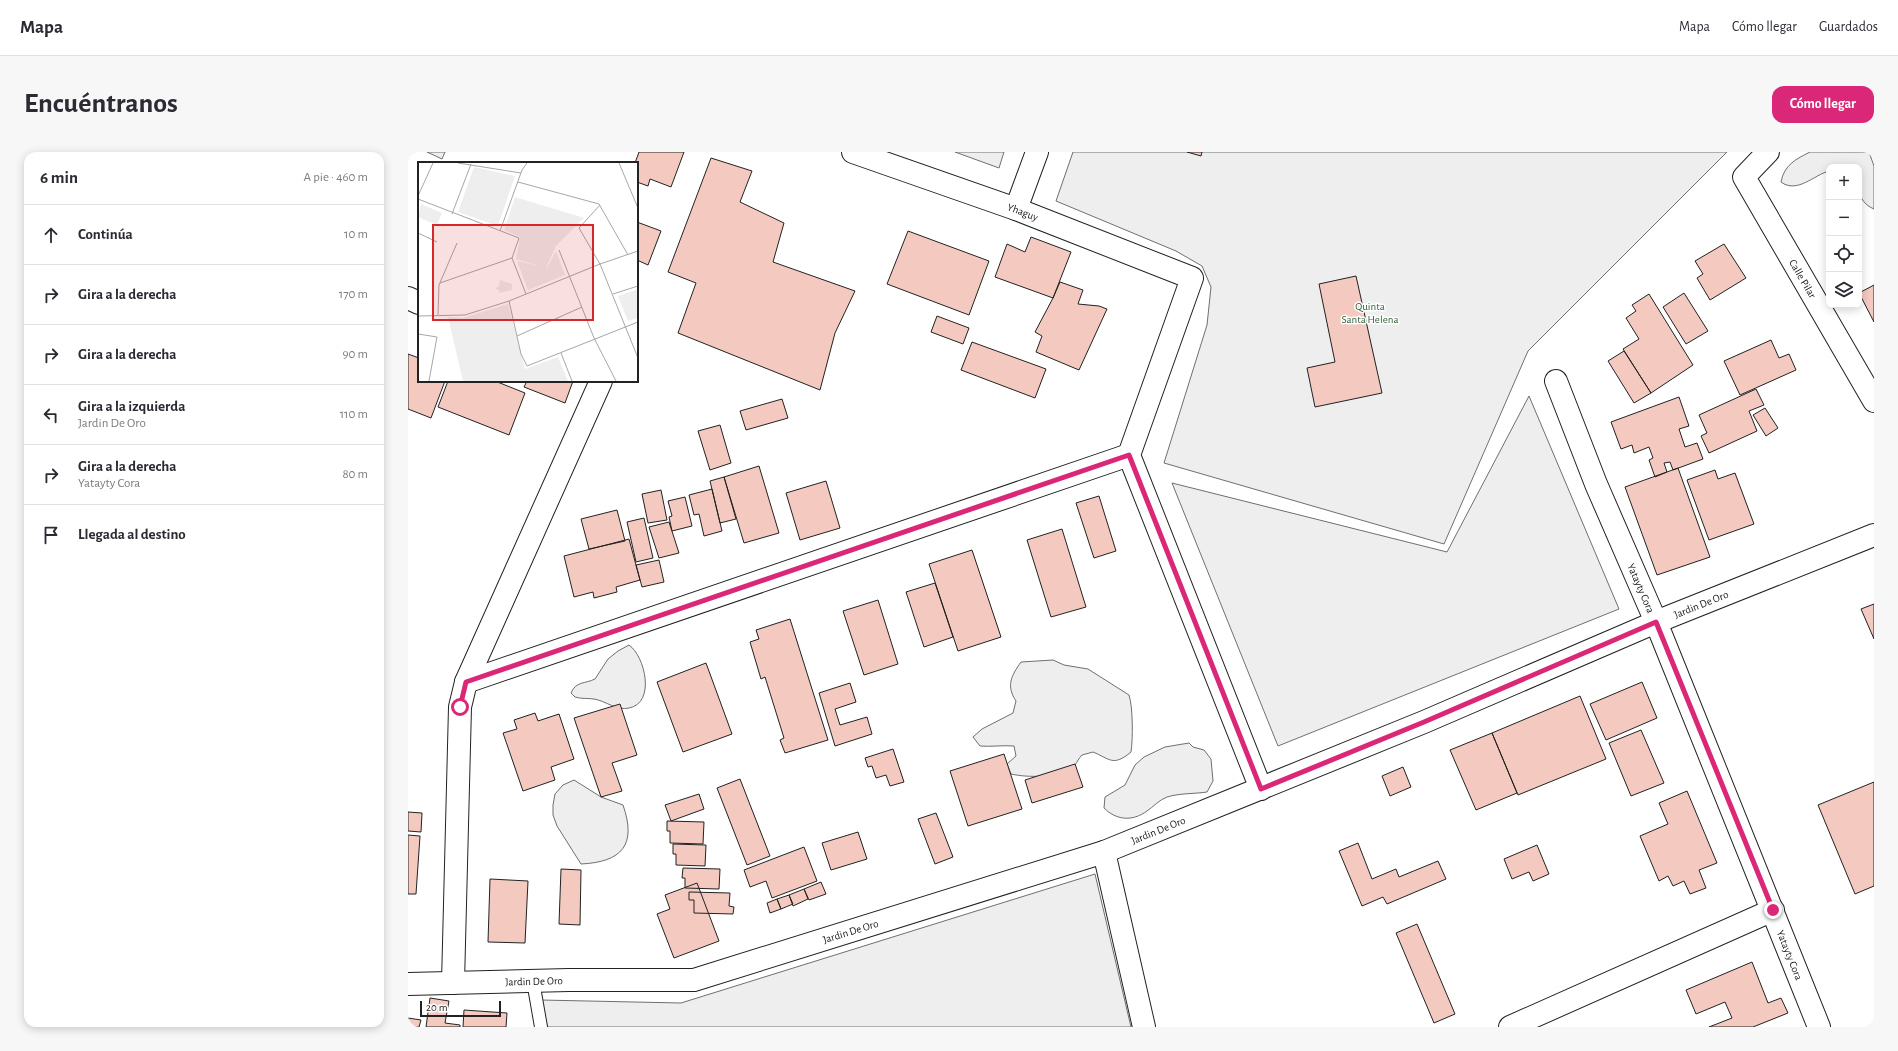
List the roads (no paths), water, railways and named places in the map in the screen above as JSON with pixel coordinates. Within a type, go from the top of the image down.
[{"type":"street","name":"Yhaguy","points":[[852,152],[1016,209],[1192,278],[1129,455]]},
{"type":"street","points":[[1016,209],[1037,152]]},
{"type":"street","name":"Calle Pilar","points":[[1768,152],[1744,177],[1874,401]]},
{"type":"street","points":[[408,298],[418,303]]},
{"type":"street","name":"Yatayty Cora","points":[[1556,381],[1596,484],[1656,622],[1819,1027]]},
{"type":"street","points":[[453,983],[460,707],[466,682],[601,382]]},
{"type":"street","points":[[466,682],[1129,455],[1261,789]]},
{"type":"street","name":"Jardin De Oro","points":[[408,984],[533,981],[694,980],[1104,852],[1424,722],[1656,622],[1874,535]]},
{"type":"street","points":[[1104,852],[1144,1027]]},
{"type":"street","points":[[1510,1027],[1773,910]]},
{"type":"lane","points":[[533,981],[542,1027]]},
{"type":"park label","name":"Quinta Santa Helena","points":[[1370,312]]}]
